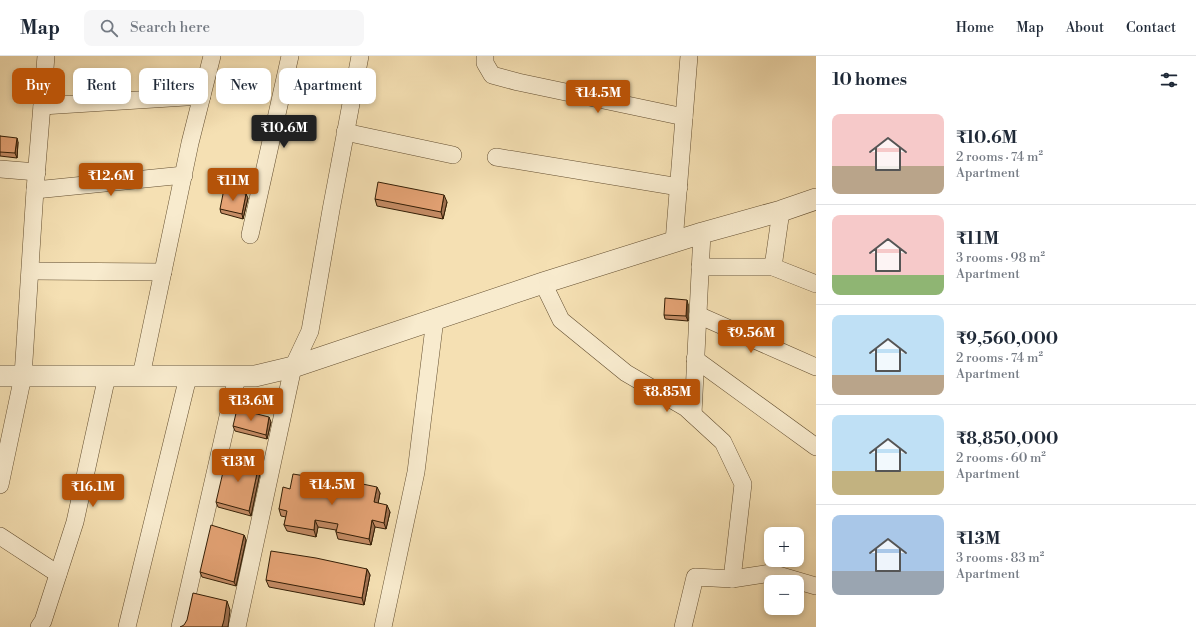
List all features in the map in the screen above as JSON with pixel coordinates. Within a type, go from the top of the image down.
[{"type":"street","points":[[0,485],[23,376],[31,271],[35,190],[46,56]]},
{"type":"street","points":[[208,72],[212,56]]},
{"type":"street","points":[[250,235],[290,56]]},
{"type":"street","points":[[237,627],[293,367],[310,331],[360,56]]},
{"type":"street","points":[[485,56],[485,63],[492,74],[518,82],[684,117]]},
{"type":"street","points":[[674,242],[689,56]]},
{"type":"street","points":[[42,106],[139,100]]},
{"type":"street","points":[[141,376],[190,143],[200,104]]},
{"type":"street","points":[[346,132],[453,156]]},
{"type":"street","points":[[496,157],[679,187]]},
{"type":"street","points":[[0,169],[37,172]]},
{"type":"street","points":[[35,190],[184,175]]},
{"type":"street","points":[[0,376],[255,376],[293,367],[543,283],[816,199]]},
{"type":"street","points":[[773,267],[781,211]]},
{"type":"street","points":[[693,414],[702,233]]},
{"type":"street","points":[[700,267],[773,267],[816,284]]},
{"type":"street","points":[[31,271],[163,272]]},
{"type":"street","points":[[543,283],[561,320],[626,373],[686,408],[723,442],[743,484],[732,579]]},
{"type":"street","points":[[698,315],[816,367]]},
{"type":"street","points":[[383,627],[416,472],[435,319]]},
{"type":"street","points":[[695,359],[816,447]]},
{"type":"street","points":[[40,627],[75,522],[107,376]]},
{"type":"street","points":[[127,627],[188,376]]},
{"type":"street","points":[[180,627],[237,377]]},
{"type":"street","points":[[0,536],[58,574]]},
{"type":"street","points":[[683,627],[695,577],[732,579],[771,572],[816,586]]},
{"type":"building","points":[[0,136],[17,138],[15,153],[0,152]]},
{"type":"building","points":[[378,182],[444,195],[441,212],[375,199]]},
{"type":"building","points":[[224,189],[246,194],[242,214],[220,209]]},
{"type":"building","points":[[665,298],[687,300],[686,316],[664,315]]},
{"type":"building","points":[[237,409],[269,417],[266,435],[233,426]]},
{"type":"building","points":[[227,455],[259,464],[249,511],[216,502]]},
{"type":"building","points":[[293,474],[324,479],[323,487],[346,492],[348,481],[377,487],[374,502],[387,505],[384,523],[372,520],[369,539],[336,532],[338,524],[315,520],[314,530],[284,525],[287,511],[279,509],[283,487],[290,489]]},
{"type":"building","points":[[211,525],[244,535],[234,582],[200,572]]},
{"type":"building","points":[[271,551],[316,558],[367,569],[362,598],[266,580]]},
{"type":"building","points":[[193,593],[227,601],[222,627],[180,627],[184,625],[187,620]]}]
